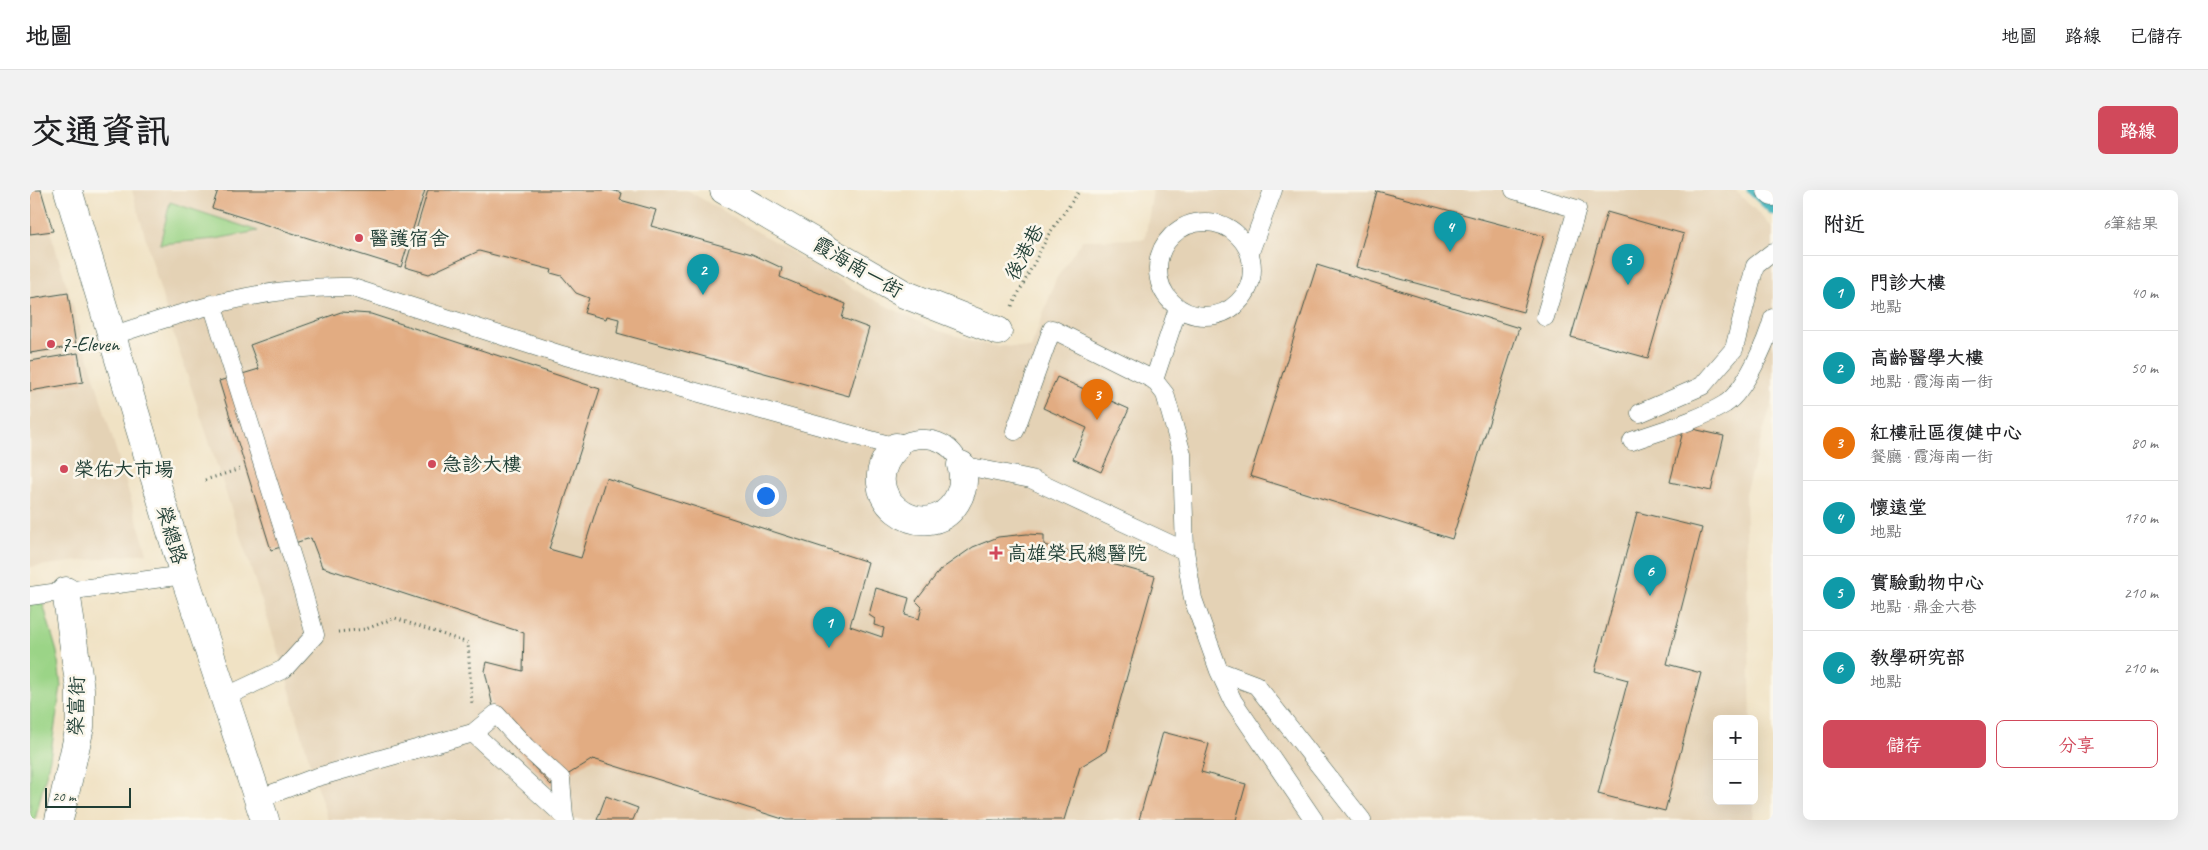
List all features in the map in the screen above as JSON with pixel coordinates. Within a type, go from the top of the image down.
[{"type":"street","name":"榮總路","points":[[68,190],[184,575],[262,809]]},
{"type":"street","name":"霞海南一街","points":[[724,190],[904,294],[998,330]]},
{"type":"street","points":[[896,447],[883,464],[881,484],[884,496],[892,507],[902,515],[915,520],[929,520],[942,515],[953,506],[961,495],[963,482],[962,465]]},
{"type":"street","name":"榮富街","points":[[59,820],[80,727],[80,689],[66,591]]},
{"type":"lane","points":[[1250,252],[1273,190]]},
{"type":"lane","points":[[1514,190],[1578,209],[1545,317]]},
{"type":"lane","points":[[1198,222],[1214,222],[1229,228],[1242,238],[1250,252],[1253,266],[1251,281],[1245,295],[1235,306],[1222,314],[1192,315],[1178,308],[1167,297],[1160,283],[1158,267],[1161,251],[1170,238],[1182,228],[1198,222]]},
{"type":"lane","points":[[1640,413],[1702,386],[1734,349],[1755,266],[1773,252]]},
{"type":"lane","points":[[111,336],[212,304],[245,296],[313,286],[350,288],[562,355],[896,447],[906,441],[918,438],[936,440],[953,451],[962,465],[1031,480],[1186,550]]},
{"type":"lane","points":[[212,304],[315,635],[284,670],[225,697]]},
{"type":"lane","points":[[1154,380],[1178,308]]},
{"type":"lane","points":[[1632,441],[1704,415],[1727,403],[1752,371],[1769,333],[1773,318]]},
{"type":"lane","points":[[1015,431],[1052,329],[1154,380],[1165,394],[1182,454],[1186,550],[1193,599],[1219,671],[1233,701],[1314,820]]},
{"type":"lane","points":[[30,596],[184,575]]},
{"type":"lane","points":[[1219,671],[1256,685],[1362,820]]},
{"type":"lane","points":[[262,809],[314,778],[473,733],[496,714],[526,747],[562,779],[564,818]]},
{"type":"lane","points":[[473,733],[564,818]]},
{"type":"path","name":"後港巷","points":[[998,330],[1028,278],[1049,234],[1080,190]]},
{"type":"path","points":[[205,480],[246,467]]},
{"type":"path","points":[[315,635],[366,629],[394,618],[468,643],[473,733]]},
{"type":"shaded area","points":[[30,190],[38,190],[147,553],[30,567]]},
{"type":"shaded area","name":"高雄榮民總醫院","points":[[132,190],[687,190],[866,296],[936,330],[988,345],[1031,348],[1056,279],[1082,240],[1145,239],[1153,190],[1735,190],[1773,228],[1773,399],[1745,493],[1751,715],[1713,715],[1713,805],[1754,805],[1753,820],[328,820],[314,778],[284,669],[168,317]]},
{"type":"green space","points":[[170,202],[258,231],[215,239],[160,244]]},
{"type":"green space","points":[[42,600],[57,652],[61,686],[50,758],[35,820],[30,820],[30,602]]},
{"type":"building","points":[[30,190],[41,190],[53,231],[30,234]]},
{"type":"building","name":"醫護宿舍","points":[[218,190],[425,190],[401,267],[212,208]]},
{"type":"building","points":[[428,190],[611,190],[622,193],[620,200],[656,210],[651,226],[752,254],[782,268],[780,277],[846,304],[842,318],[869,328],[849,396],[617,333],[619,319],[607,316],[606,319],[584,313],[589,298],[576,293],[562,276],[551,273],[552,270],[479,251],[429,274],[405,267]]},
{"type":"building","points":[[1377,191],[1544,236],[1523,312],[1356,267]]},
{"type":"building","points":[[1607,212],[1684,234],[1648,358],[1571,337]]},
{"type":"building","points":[[1317,265],[1519,328],[1452,539],[1250,476]]},
{"type":"building","points":[[68,293],[76,346],[30,353],[30,299]]},
{"type":"building","points":[[341,312],[371,314],[600,389],[549,549],[581,558],[606,478],[868,562],[850,626],[882,637],[884,628],[874,625],[875,619],[869,615],[876,588],[909,598],[905,615],[919,619],[922,607],[916,601],[940,570],[973,547],[998,537],[1027,534],[1044,535],[1044,545],[1155,576],[1106,751],[1080,767],[1064,820],[786,820],[593,759],[551,785],[509,741],[493,707],[485,671],[487,662],[523,671],[524,633],[322,567],[311,538],[271,550],[219,381],[259,369],[250,345]]},
{"type":"building","points":[[78,353],[83,382],[30,391],[30,361]]},
{"type":"building","points":[[1057,377],[1129,409],[1101,472],[1073,459],[1087,428],[1043,408]]},
{"type":"building","points":[[1684,427],[1724,436],[1711,491],[1670,482]]},
{"type":"building","points":[[1637,512],[1702,528],[1667,664],[1701,673],[1665,811],[1598,794],[1628,680],[1595,671]]},
{"type":"building","points":[[1163,732],[1209,744],[1201,772],[1246,784],[1236,820],[1139,820]]},
{"type":"building","points":[[606,796],[638,808],[633,820],[597,820]]},
{"type":"waterway","points":[[1751,190],[1773,211]]},
{"type":"place","name":"醫護宿舍","points":[[359,238]]},
{"type":"place","name":"懷遠堂","points":[[1450,252]]},
{"type":"place","name":"實驗動物中心","points":[[1628,285]]},
{"type":"place","name":"高齡醫學大樓","points":[[703,295]]},
{"type":"place","name":"7-Eleven","points":[[51,344]]},
{"type":"place","name":"紅樓社區復健中心","points":[[1097,420]]},
{"type":"place","name":"急診大樓","points":[[432,464]]},
{"type":"place","name":"榮佑大市場","points":[[64,469]]},
{"type":"place","name":"高雄榮民總醫院","points":[[996,553]]},
{"type":"place","name":"教學研究部","points":[[1650,596]]},
{"type":"place","name":"門診大樓","points":[[829,648]]}]
